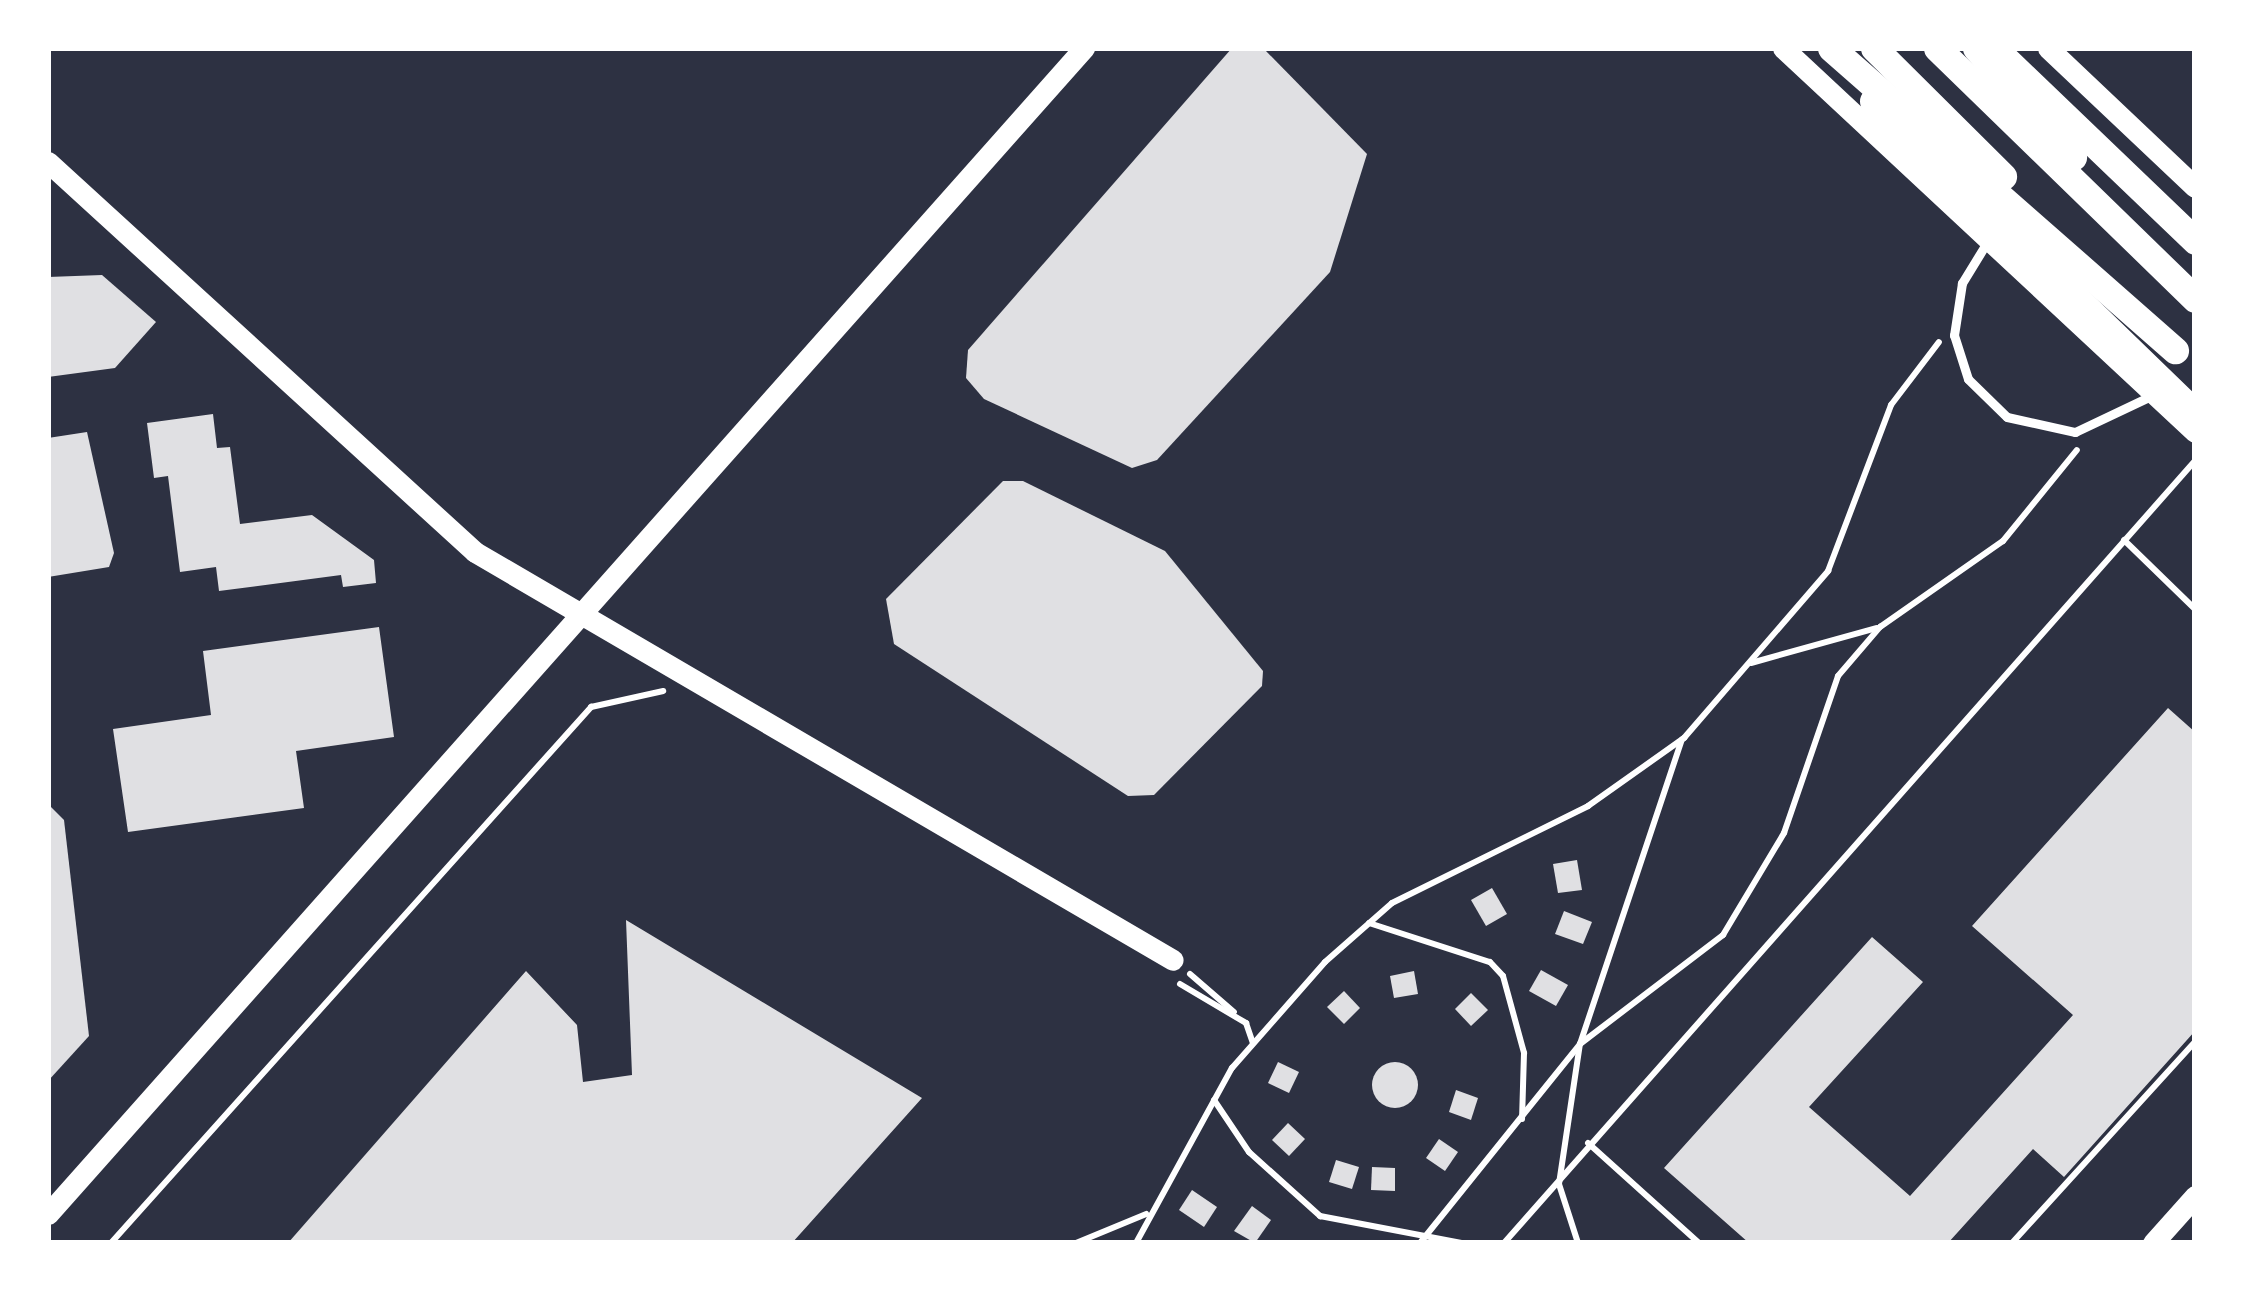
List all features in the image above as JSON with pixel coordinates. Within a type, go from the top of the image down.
[{"type":"main road","points":[[1818,48],[2195,412]]},
{"type":"main road","points":[[1831,48],[2185,359]]},
{"type":"main road","points":[[1874,48],[2185,359]]},
{"type":"main road","points":[[1937,48],[2195,297]]},
{"type":"main road","points":[[1976,48],[2195,297]]},
{"type":"main road","points":[[1994,48],[2195,241]]},
{"type":"street","points":[[48,1214],[1084,48]]},
{"type":"street","points":[[1783,48],[2195,432]]},
{"type":"street","points":[[2048,48],[2195,187]]},
{"type":"street","points":[[48,162],[475,552],[585,608],[1169,967]]},
{"type":"street","points":[[2153,1243],[2195,1196]]},
{"type":"lane","points":[[1989,239],[1956,320],[1968,379],[2007,417],[2045,431],[2092,428],[2155,394]]},
{"type":"path","points":[[1136,1243],[1146,1214],[1253,1042],[1369,923],[1588,806],[1682,740],[1828,571],[1891,404],[1956,320]]},
{"type":"path","points":[[1423,1240],[1522,1123],[1580,1045],[1723,935],[1784,833],[1838,676],[1880,627],[2003,541],[2092,428]]},
{"type":"path","points":[[1504,1243],[2195,461]]},
{"type":"path","points":[[2124,540],[2195,609]]},
{"type":"path","points":[[1748,664],[1880,627]]},
{"type":"path","points":[[111,1243],[591,707],[676,693]]},
{"type":"path","points":[[1578,1243],[1558,1184],[1580,1045],[1682,740]]},
{"type":"path","points":[[1369,923],[1490,962],[1503,976],[1524,1053],[1522,1123]]},
{"type":"path","points":[[1169,967],[1246,1023],[1253,1042]]},
{"type":"path","points":[[1169,967],[1246,1023]]},
{"type":"path","points":[[2012,1243],[2195,1042]]},
{"type":"path","points":[[1213,1100],[1249,1152],[1320,1216],[1423,1240],[1460,1243]]},
{"type":"path","points":[[1588,1143],[1699,1243]]},
{"type":"path","points":[[1076,1243],[1146,1214]]},
{"type":"building","points":[[1232,48],[1265,50],[1367,154],[1330,272],[1157,460],[1132,468],[984,399],[966,378],[968,350]]},
{"type":"building","points":[[102,275],[156,322],[115,368],[48,377],[48,277]]},
{"type":"building","points":[[213,414],[217,448],[230,447],[240,524],[312,515],[374,560],[376,583],[343,587],[341,575],[219,591],[216,567],[180,572],[168,476],[154,478],[147,423]]},
{"type":"building","points":[[87,432],[114,553],[109,567],[48,577],[48,438]]},
{"type":"building","points":[[1003,481],[1023,481],[1165,551],[1263,671],[1262,686],[1154,795],[1128,796],[894,644],[886,599]]},
{"type":"building","points":[[379,627],[394,737],[296,751],[304,808],[128,832],[113,729],[211,715],[203,651]]},
{"type":"building","points":[[2168,708],[2195,732],[2195,1031],[2064,1177],[2033,1149],[1948,1243],[1749,1243],[1664,1168],[1872,937],[1923,982],[1809,1107],[1910,1196],[2073,1015],[1972,926]]},
{"type":"building","points":[[48,804],[64,820],[89,1036],[48,1081]]},
{"type":"building","points":[[1577,860],[1582,890],[1558,893],[1553,864]]},
{"type":"building","points":[[1492,888],[1507,914],[1486,926],[1471,900]]},
{"type":"building","points":[[1564,911],[1592,922],[1583,944],[1555,934]]},
{"type":"building","points":[[626,920],[922,1098],[792,1243],[288,1243],[526,971],[577,1025],[583,1082],[632,1075]]},
{"type":"building","points":[[1541,970],[1568,985],[1556,1006],[1529,991]]},
{"type":"building","points":[[1414,971],[1418,994],[1394,998],[1390,976]]},
{"type":"building","points":[[1344,991],[1360,1008],[1344,1024],[1327,1007]]},
{"type":"building","points":[[1471,993],[1488,1010],[1471,1026],[1455,1009]]},
{"type":"building","points":[[1278,1062],[1299,1072],[1289,1093],[1268,1083]]},
{"type":"building","points":[[1395,1062],[1411,1069],[1418,1085],[1411,1101],[1395,1108],[1379,1101],[1372,1085],[1379,1069]]},
{"type":"building","points":[[1456,1090],[1478,1098],[1471,1120],[1449,1112]]},
{"type":"building","points":[[1288,1123],[1305,1139],[1289,1156],[1272,1140]]},
{"type":"building","points":[[1439,1139],[1458,1152],[1445,1171],[1426,1158]]},
{"type":"building","points":[[1336,1160],[1359,1167],[1352,1189],[1329,1182]]},
{"type":"building","points":[[1372,1167],[1395,1168],[1395,1191],[1371,1190]]},
{"type":"building","points":[[1192,1190],[1217,1207],[1204,1227],[1179,1210]]},
{"type":"building","points":[[1252,1206],[1271,1220],[1255,1243],[1234,1231]]}]
